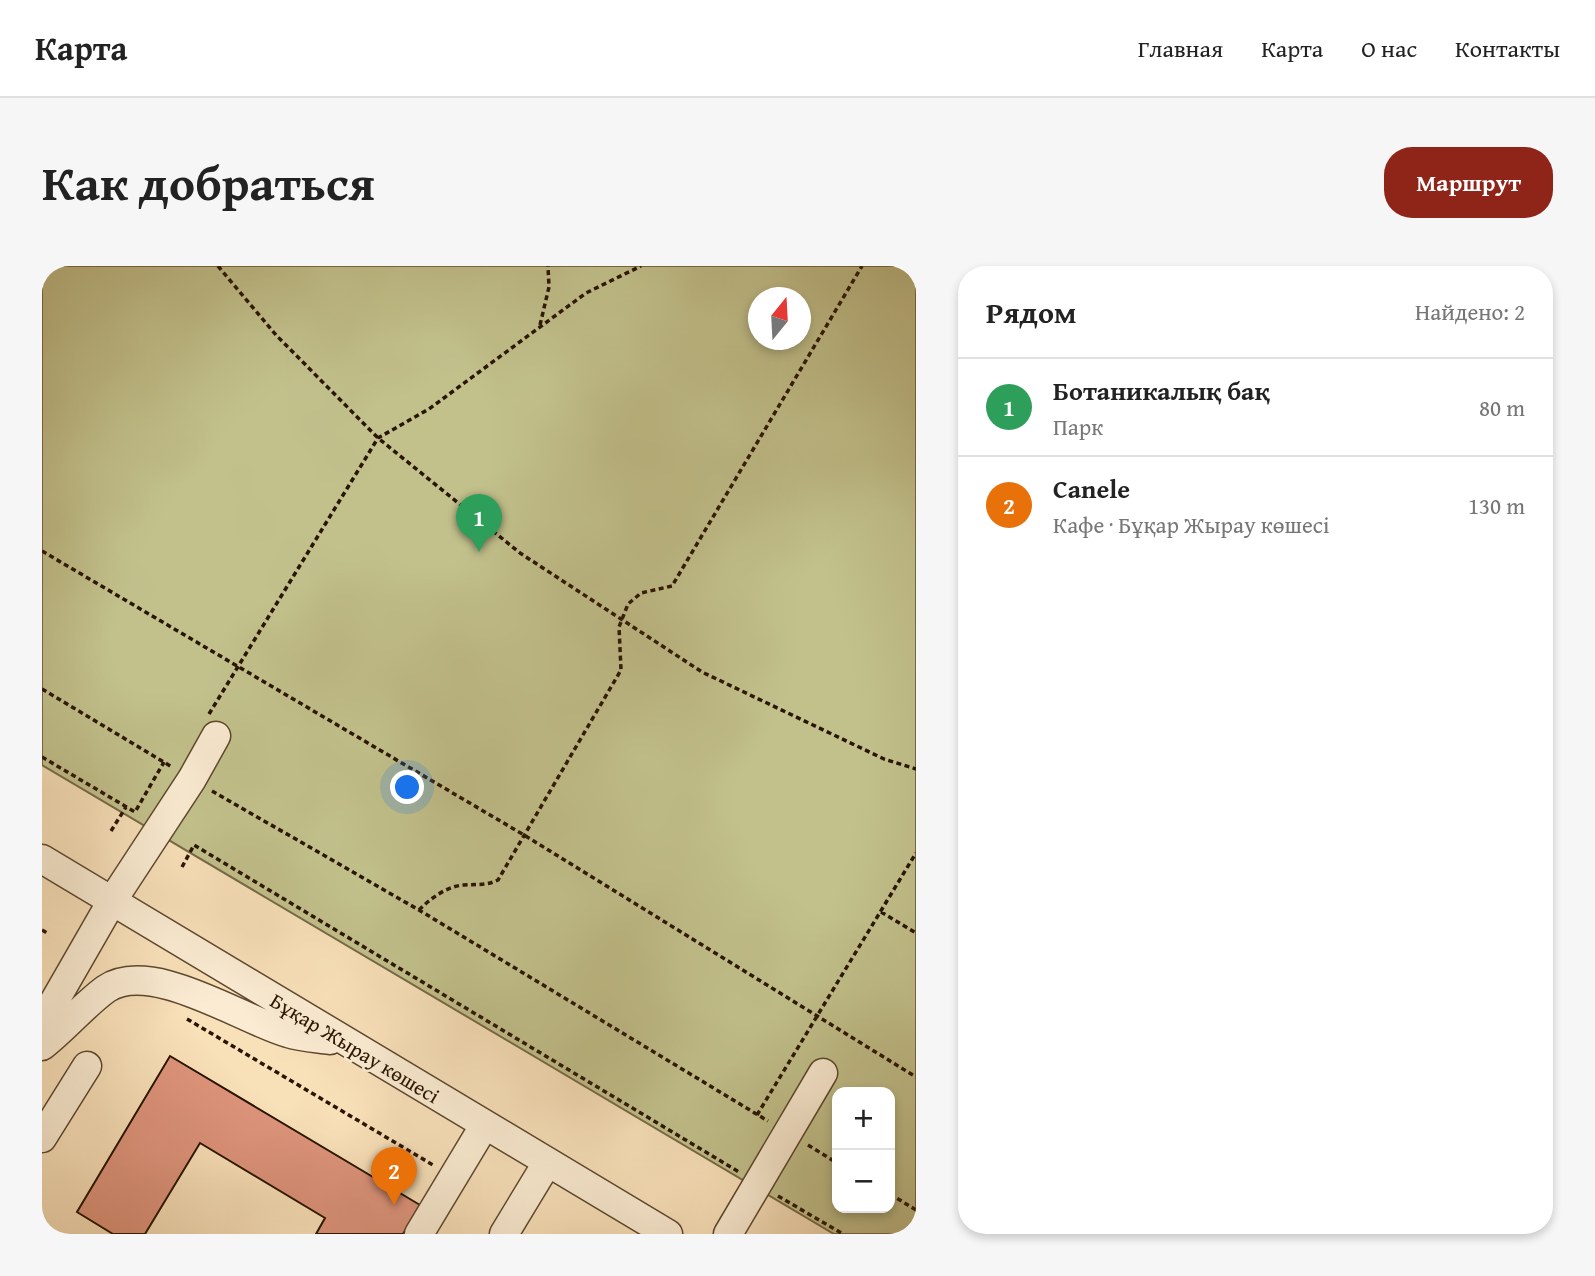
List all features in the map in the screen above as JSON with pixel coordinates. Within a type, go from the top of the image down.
[{"type":"street","points":[[42,1023],[112,901],[192,779],[211,727]]},
{"type":"street","name":"Бұқар Жырау көшесі","points":[[42,859],[668,1234]]},
{"type":"street","points":[[42,1046],[107,988],[127,982],[164,984],[197,994],[287,1033],[347,1043]]},
{"type":"street","points":[[42,1138],[87,1066]]},
{"type":"street","points":[[729,1234],[786,1132],[823,1073]]},
{"type":"street","points":[[419,1234],[484,1126]]},
{"type":"street","points":[[504,1234],[547,1163]]},
{"type":"path","points":[[218,266],[276,335],[378,438],[520,553],[702,672],[884,759],[916,769]]},
{"type":"path","points":[[540,327],[548,287],[548,266]]},
{"type":"path","points":[[211,727],[238,667],[378,438],[429,408],[586,293],[641,266]]},
{"type":"path","points":[[419,910],[431,898],[461,885],[486,885],[498,880],[621,670],[623,658],[618,643],[620,620],[628,604],[641,593],[672,586],[862,266]]},
{"type":"path","points":[[42,551],[524,835],[916,1077]]},
{"type":"path","points":[[42,689],[419,910],[832,1160]]},
{"type":"path","points":[[42,757],[135,812],[164,762]]},
{"type":"path","points":[[111,831],[126,807]]},
{"type":"path","points":[[182,867],[194,845],[843,1234]]},
{"type":"path","points":[[757,1115],[916,853]]},
{"type":"path","points":[[881,912],[916,933]]},
{"type":"path","points":[[42,930],[49,934]]},
{"type":"path","points":[[185,1017],[453,1177]]},
{"type":"path","points":[[895,1197],[916,1210]]},
{"type":"shaded area","points":[[42,266],[916,266],[916,1234],[834,1234],[42,765]]},
{"type":"building","points":[[170,1056],[420,1205],[403,1234],[316,1234],[325,1218],[200,1143],[145,1234],[113,1234],[77,1212]]},
{"type":"place","name":"Ботаникалық бақ","points":[[479,552]]},
{"type":"place","name":"Canele","points":[[394,1205]]}]
